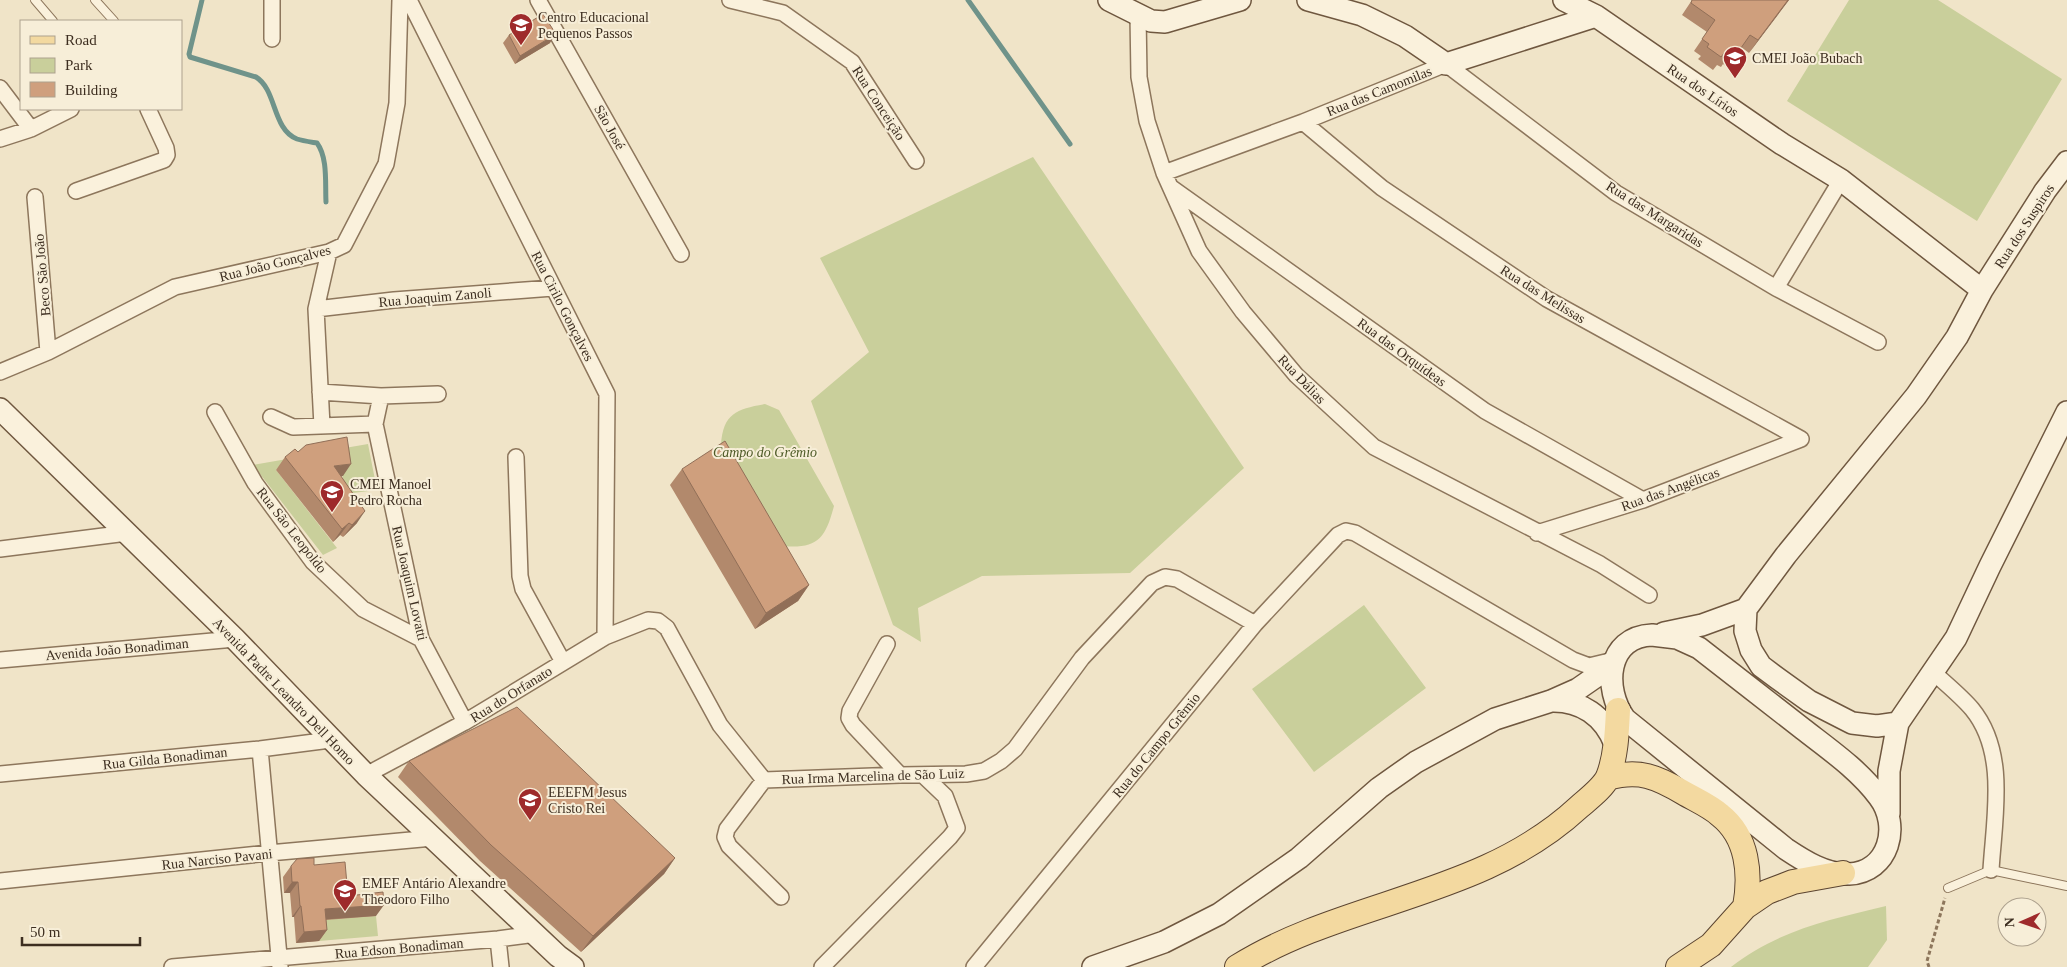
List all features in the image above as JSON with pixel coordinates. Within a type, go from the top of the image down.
[{"type":"main road","points":[[1237,967],[1294,937],[1453,883],[1498,863],[1557,827],[1592,796],[1608,778],[1615,744],[1618,710]]},
{"type":"main road","points":[[1608,778],[1628,774],[1650,776],[1662,780],[1722,816],[1736,832],[1744,853],[1748,876],[1745,907]]},
{"type":"main road","points":[[1678,967],[1711,945],[1745,907],[1761,895],[1780,886],[1843,873]]},
{"type":"street","points":[[272,0],[272,39]]},
{"type":"street","name":"Rua João Gonçalves","points":[[0,372],[48,352],[175,287],[329,252],[344,245],[386,164],[397,103],[400,0]]},
{"type":"street","name":"Rua Cirilo Gonçalves","points":[[409,0],[607,394],[605,637]]},
{"type":"street","name":"São José","points":[[538,0],[681,254]]},
{"type":"street","name":"Rua Conceição","points":[[730,0],[782,13],[852,62],[916,161]]},
{"type":"street","points":[[1109,0],[1151,21],[1165,22],[1240,0]]},
{"type":"street","points":[[1308,0],[1362,15],[1405,36],[1446,64]]},
{"type":"street","name":"Rua dos Lírios","points":[[1564,0],[1596,16],[1782,144],[1841,180],[1982,290]]},
{"type":"street","name":"Rua Dálias","points":[[1138,15],[1139,77],[1147,122],[1164,173],[1199,251],[1243,312],[1296,375],[1374,447],[1600,564],[1648,595]]},
{"type":"street","name":"Rua das Camomilas","points":[[1164,173],[1303,122],[1446,64],[1596,16]]},
{"type":"street","name":"Rua das Margaridas","points":[[1446,64],[1616,193],[1776,288],[1878,342]]},
{"type":"street","points":[[0,88],[31,129]]},
{"type":"street","points":[[0,139],[31,129],[68,110]]},
{"type":"street","points":[[76,191],[164,160],[167,155],[166,148],[148,110]]},
{"type":"street","name":"Rua das Melissas","points":[[1303,122],[1382,188],[1547,299],[1801,439]]},
{"type":"street","name":"Rua dos Suspiros","points":[[1746,610],[1792,548],[1916,396],[1957,336],[1982,290],[2045,191],[2067,162]]},
{"type":"street","points":[[1776,288],[1841,180]]},
{"type":"street","name":"Rua das Orquídeas","points":[[1171,187],[1485,411],[1643,500]]},
{"type":"street","name":"Beco São João","points":[[36,197],[48,352]]},
{"type":"street","points":[[322,426],[316,309],[329,252]]},
{"type":"street","name":"Rua Joaquim Zanoli","points":[[316,309],[394,300],[553,288]]},
{"type":"street","points":[[320,392],[381,396],[438,394]]},
{"type":"street","points":[[271,417],[294,427],[375,424],[381,396]]},
{"type":"street","name":"Avenida Padre Leandro Dell Homo","points":[[0,409],[235,639],[330,740],[573,967]]},
{"type":"street","name":"Rua São Leopoldo","points":[[214,412],[255,483],[313,562],[362,609],[421,639]]},
{"type":"street","points":[[1898,723],[1877,726],[1852,723],[1809,701],[1777,678],[1761,666],[1751,650],[1745,631],[1746,610],[1702,625],[1645,635],[1630,640],[1624,645],[1615,660],[1611,678],[1611,687],[1618,710],[1625,719],[1791,852],[1815,866],[1843,873],[1865,870],[1879,860],[1891,834],[1889,771],[1898,723],[1956,638],[2067,412]]},
{"type":"street","name":"Rua Joaquim Lovatti","points":[[375,424],[421,639],[465,722]]},
{"type":"street","name":"Rua das Angélicas","points":[[1537,533],[1643,500],[1801,439]]},
{"type":"street","points":[[516,457],[520,576],[523,588],[563,662]]},
{"type":"street","name":"Rua do Campo Grêmio","points":[[974,967],[1254,624],[1338,535],[1346,531],[1355,533],[1573,660],[1589,666],[1615,660]]},
{"type":"street","points":[[0,549],[127,533]]},
{"type":"street","name":"Rua Irma Marcelina de São Luiz","points":[[658,621],[667,628],[720,725],[764,780],[966,774],[984,771],[1001,762],[1015,749],[1082,658],[1152,583],[1164,578],[1177,579],[1254,624]]},
{"type":"street","name":"Rua do Orfanato","points":[[366,775],[465,722],[605,637],[648,620],[658,621]]},
{"type":"street","points":[[1645,635],[1678,638],[1699,648],[1856,770],[1879,797],[1889,814]]},
{"type":"street","name":"Avenida João Bonadiman","points":[[0,660],[235,639]]},
{"type":"street","points":[[887,644],[850,711],[850,718],[853,725],[900,775]]},
{"type":"street","points":[[1093,967],[1164,942],[1219,914],[1292,863],[1380,788],[1416,762],[1495,719],[1550,701],[1585,685],[1615,660]]},
{"type":"street","points":[[1933,672],[1972,708],[1980,720],[1991,747],[1996,786],[1991,870]]},
{"type":"street","points":[[1550,701],[1572,702],[1592,712],[1607,726],[1615,744]]},
{"type":"street","name":"Rua Gilda Bonadiman","points":[[0,774],[260,749],[330,740]]},
{"type":"street","points":[[260,749],[279,962]]},
{"type":"street","points":[[822,967],[957,828],[945,796],[922,774]]},
{"type":"street","points":[[764,780],[726,829],[725,837],[729,846],[781,897]]},
{"type":"street","name":"Rua Narciso Pavani","points":[[0,881],[433,838]]},
{"type":"street","name":"Rua Edson Bonadiman","points":[[172,967],[279,962],[536,934]]},
{"type":"street","points":[[498,939],[501,967]]},
{"type":"lane","points":[[35,0],[52,20]]},
{"type":"lane","points":[[95,0],[113,20]]},
{"type":"lane","points":[[1948,888],[1991,870],[2067,886]]},
{"type":"path","points":[[1929,967],[1927,961],[1948,888]]},
{"type":"green space","points":[[1849,0],[1938,0],[2062,79],[1977,221],[1787,101]]},
{"type":"green space","points":[[1033,157],[1244,468],[1130,573],[982,576],[918,608],[921,642],[893,625],[811,401],[869,352],[820,258]]},
{"type":"green space","name":"Campo do Grêmio","points":[[765,404],[779,410],[834,506],[831,518],[823,534],[811,544],[793,547],[781,546],[721,445],[725,426],[733,414],[747,408]]},
{"type":"green space","points":[[368,444],[377,490],[345,494],[339,449]]},
{"type":"green space","points":[[287,459],[276,470],[337,548],[323,555],[253,465]]},
{"type":"green space","points":[[1364,605],[1426,688],[1314,772],[1252,689]]},
{"type":"green space","points":[[1886,906],[1887,940],[1868,967],[1731,967],[1749,954],[1786,935],[1844,916]]},
{"type":"green space","points":[[376,916],[378,936],[319,941],[317,920]]},
{"type":"building","points":[[1692,0],[1788,0],[1758,40],[1750,35],[1736,55],[1731,52],[1729,55],[1725,52],[1721,57],[1707,47],[1709,44],[1702,39],[1715,20],[1691,3]]},
{"type":"building","points":[[543,14],[556,34],[520,56],[509,35]]},
{"type":"building","points":[[347,437],[351,464],[334,466],[365,511],[352,525],[349,523],[342,529],[285,457],[295,449],[298,452],[306,445]]},
{"type":"building","points":[[725,441],[809,585],[766,613],[682,469]]},
{"type":"building","points":[[517,707],[675,858],[593,936],[491,845],[409,761]]},
{"type":"building","points":[[314,858],[314,865],[345,862],[348,896],[383,892],[384,905],[325,909],[327,930],[304,932],[298,882],[292,882],[291,866],[297,859]]},
{"type":"waterway","points":[[202,0],[189,54],[190,57],[256,77],[263,83],[283,127],[289,134],[297,139],[317,143],[321,149],[325,171],[326,202]]},
{"type":"waterway","points":[[968,0],[1070,144]]},
{"type":"place","name":"Centro Educacional Pequenos Passos","points":[[521,46]]},
{"type":"place","name":"CMEI João Bubach","points":[[1735,79]]},
{"type":"place","name":"CMEI Manoel Pedro Rocha","points":[[332,513]]},
{"type":"place","name":"EEEFM Jesus Cristo Rei","points":[[530,821]]},
{"type":"place","name":"EMEF Antário Alexandre Theodoro Filho","points":[[345,912]]}]
